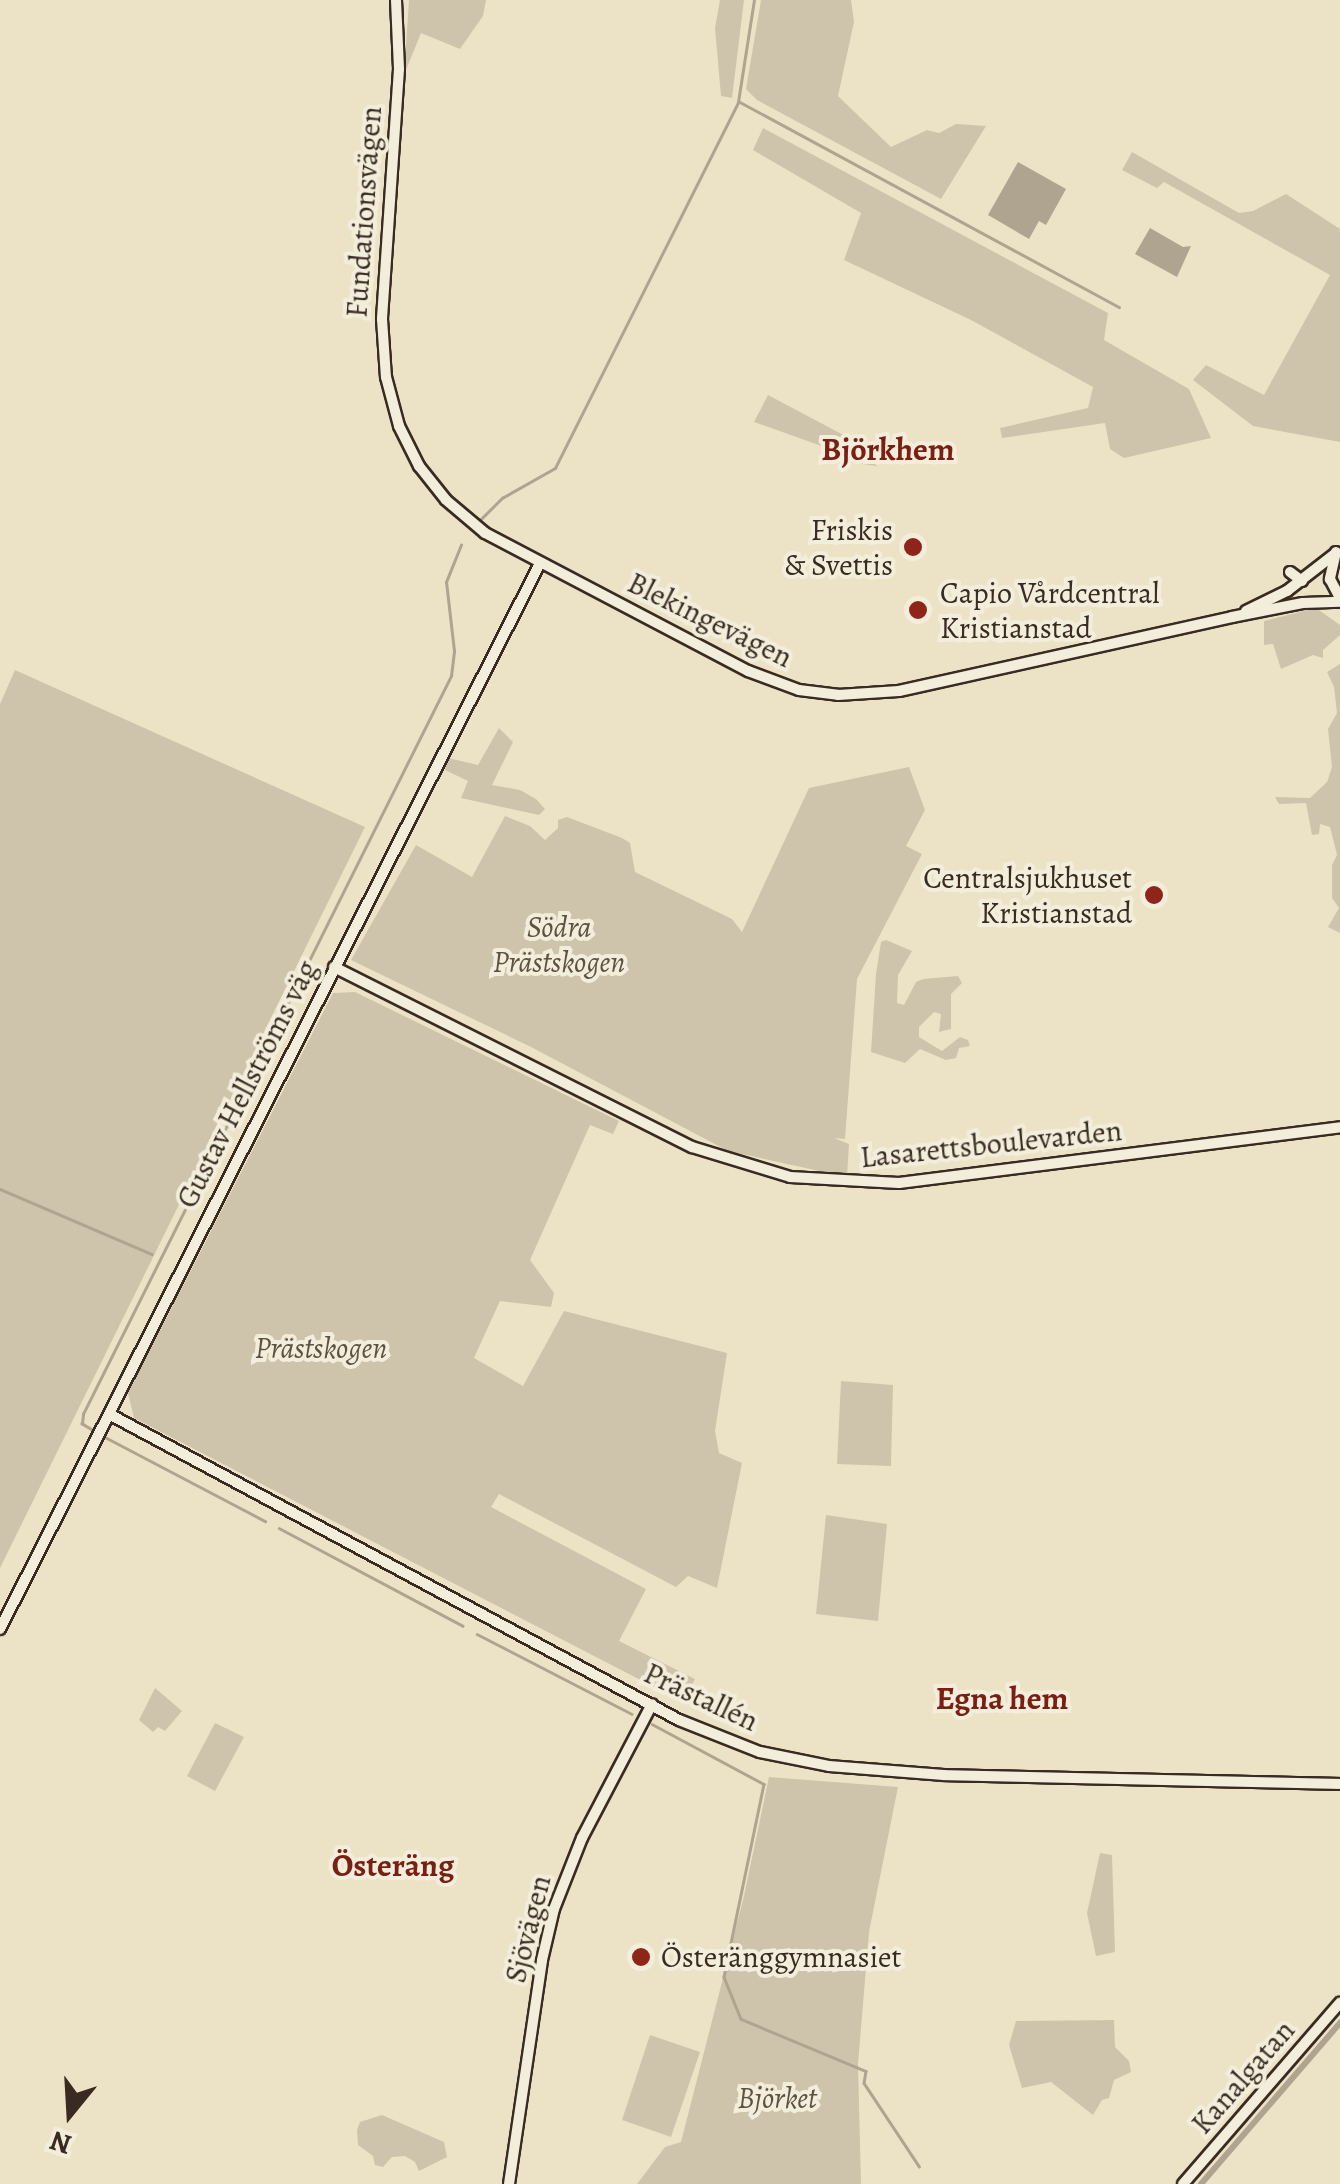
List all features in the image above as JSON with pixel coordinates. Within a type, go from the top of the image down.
[{"type":"street","name":"Fundationsvägen","points":[[386,376],[382,319],[399,50],[393,0]]},
{"type":"street","name":"Blekingevägen","points":[[386,376],[406,441],[436,489],[472,524],[748,672],[798,690],[838,695],[899,691],[1303,603],[1340,600]]},
{"type":"street","name":"Blekingevägen","points":[[1232,618],[1302,581],[1339,549]]},
{"type":"street","points":[[1339,549],[1330,580],[1340,600]]},
{"type":"street","name":"Gustav Hellströms väg","points":[[0,1629],[540,563]]},
{"type":"street","points":[[1290,572],[1302,581]]},
{"type":"street","name":"Lasarettsboulevarden","points":[[334,968],[692,1148],[790,1177],[898,1183],[1340,1127]]},
{"type":"street","name":"Prästallén","points":[[108,1414],[652,1704],[760,1752],[829,1766],[950,1775],[1340,1784]]},
{"type":"street","name":"Sjövägen","points":[[508,2184],[542,1960],[554,1908],[582,1838],[652,1704]]},
{"type":"street","name":"Kanalgatan","points":[[1183,2184],[1340,2003]]},
{"type":"green space","points":[[409,0],[486,0],[483,16],[460,49],[421,33],[404,75]]},
{"type":"green space","points":[[720,0],[744,0],[732,98],[721,96],[715,28]]},
{"type":"green space","points":[[761,0],[851,0],[854,22],[838,96],[891,147],[927,130],[939,133],[956,124],[986,126],[941,199],[757,100],[746,89]]},
{"type":"green space","points":[[763,128],[1108,313],[1104,340],[1189,389],[1211,438],[1124,458],[1110,449],[1105,423],[1002,438],[1000,428],[1088,408],[1093,387],[971,320],[844,260],[861,213],[753,150]]},
{"type":"green space","points":[[1132,152],[1239,213],[1253,211],[1286,194],[1340,229],[1340,442],[1253,426],[1193,380],[1206,365],[1264,395],[1330,275],[1164,182],[1157,188],[1122,170]]},
{"type":"green space","points":[[768,395],[868,448],[877,466],[834,460],[830,449],[754,422]]},
{"type":"green space","points":[[1316,608],[1340,625],[1340,635],[1323,650],[1323,658],[1313,655],[1281,669],[1273,644],[1264,645],[1264,621]]},
{"type":"green space","points":[[1340,664],[1340,933],[1328,927],[1339,908],[1332,898],[1332,865],[1337,855],[1330,827],[1320,824],[1319,834],[1312,835],[1306,803],[1279,804],[1275,797],[1310,798],[1327,782],[1332,767],[1328,729],[1337,713],[1334,687],[1327,672]]},
{"type":"green space","points":[[15,670],[365,827],[0,1568],[0,704]]},
{"type":"green space","points":[[499,728],[513,742],[492,785],[520,790],[536,799],[545,809],[539,815],[461,798],[468,781],[445,770],[448,758],[478,765]]},
{"type":"green space","name":"Södra Prästskogen","points":[[909,767],[925,810],[906,846],[922,854],[857,979],[845,1139],[834,1138],[849,1144],[847,1177],[728,1151],[531,1047],[351,960],[416,845],[472,877],[505,816],[530,826],[545,840],[558,828],[558,820],[567,817],[622,838],[630,843],[635,872],[732,919],[742,932],[809,788]]},
{"type":"green space","points":[[886,940],[912,951],[898,975],[897,1003],[904,1005],[916,982],[958,976],[962,983],[951,994],[951,1029],[939,1032],[941,1014],[934,1012],[919,1027],[919,1037],[942,1051],[960,1037],[968,1040],[970,1046],[959,1048],[956,1058],[946,1060],[920,1049],[905,1063],[871,1052],[876,974],[881,942]]},
{"type":"green space","name":"Prästskogen","points":[[355,992],[619,1121],[613,1134],[590,1125],[530,1260],[554,1293],[551,1307],[500,1301],[474,1358],[523,1386],[564,1311],[727,1353],[715,1431],[719,1453],[742,1463],[717,1588],[688,1576],[676,1587],[499,1494],[491,1507],[646,1589],[619,1641],[695,1679],[683,1702],[134,1418],[128,1393],[333,993]]},
{"type":"green space","points":[[841,1381],[893,1385],[891,1466],[837,1464]]},
{"type":"green space","points":[[826,1515],[887,1524],[878,1621],[816,1614]]},
{"type":"green space","points":[[155,1688],[182,1711],[165,1731],[158,1727],[153,1732],[139,1720]]},
{"type":"green space","points":[[215,1723],[244,1737],[215,1791],[187,1776]]},
{"type":"green space","name":"Björket","points":[[769,1777],[898,1787],[869,1932],[858,2064],[861,2184],[637,2184],[665,2147],[681,2142],[744,1896]]},
{"type":"green space","points":[[1100,1853],[1112,1855],[1115,1952],[1096,1956],[1087,1913]]},
{"type":"green space","points":[[1114,2020],[1115,2047],[1129,2061],[1131,2072],[1114,2080],[1109,2098],[1102,2100],[1093,2115],[1051,2082],[1022,2088],[1009,2045],[1016,2021]]},
{"type":"green space","points":[[650,2035],[700,2052],[671,2137],[622,2120]]},
{"type":"green space","points":[[382,2115],[444,2142],[447,2157],[419,2171],[415,2162],[405,2156],[392,2157],[383,2167],[375,2165],[373,2156],[358,2145],[357,2130],[360,2122]]},
{"type":"shaded area","points":[[1018,162],[1066,189],[1046,225],[1039,221],[1029,239],[988,215]]},
{"type":"shaded area","points":[[1150,228],[1183,247],[1191,246],[1177,277],[1135,254]]},
{"type":"waterway","points":[[479,521],[502,498],[555,468],[738,102],[754,0]]},
{"type":"waterway","points":[[740,102],[1119,307]]},
{"type":"waterway","points":[[92,1430],[82,1424],[83,1414],[451,676],[454,651],[446,582],[461,545]]},
{"type":"waterway","points":[[0,1189],[152,1254]]},
{"type":"waterway","points":[[105,1437],[265,1521]]},
{"type":"waterway","points":[[279,1528],[463,1626]]},
{"type":"waterway","points":[[477,1634],[632,1714]]},
{"type":"waterway","points":[[652,1724],[764,1784],[724,1977],[741,2019],[866,2071],[864,2083],[919,2166]]},
{"type":"waterway","points":[[1201,2184],[1340,2023]]},
{"type":"place","name":"Friskis & Svettis","points":[[913,547]]},
{"type":"place","name":"Capio Vårdcentral Kristianstad","points":[[918,610]]},
{"type":"place","name":"Centralsjukhuset Kristianstad","points":[[1154,895]]},
{"type":"place","name":"Österänggymnasiet","points":[[641,1957]]},
{"type":"district","name":"Björkhem","points":[[888,449]]},
{"type":"district","name":"Egna hem","points":[[1002,1698]]},
{"type":"district","name":"Österäng","points":[[393,1865]]}]
